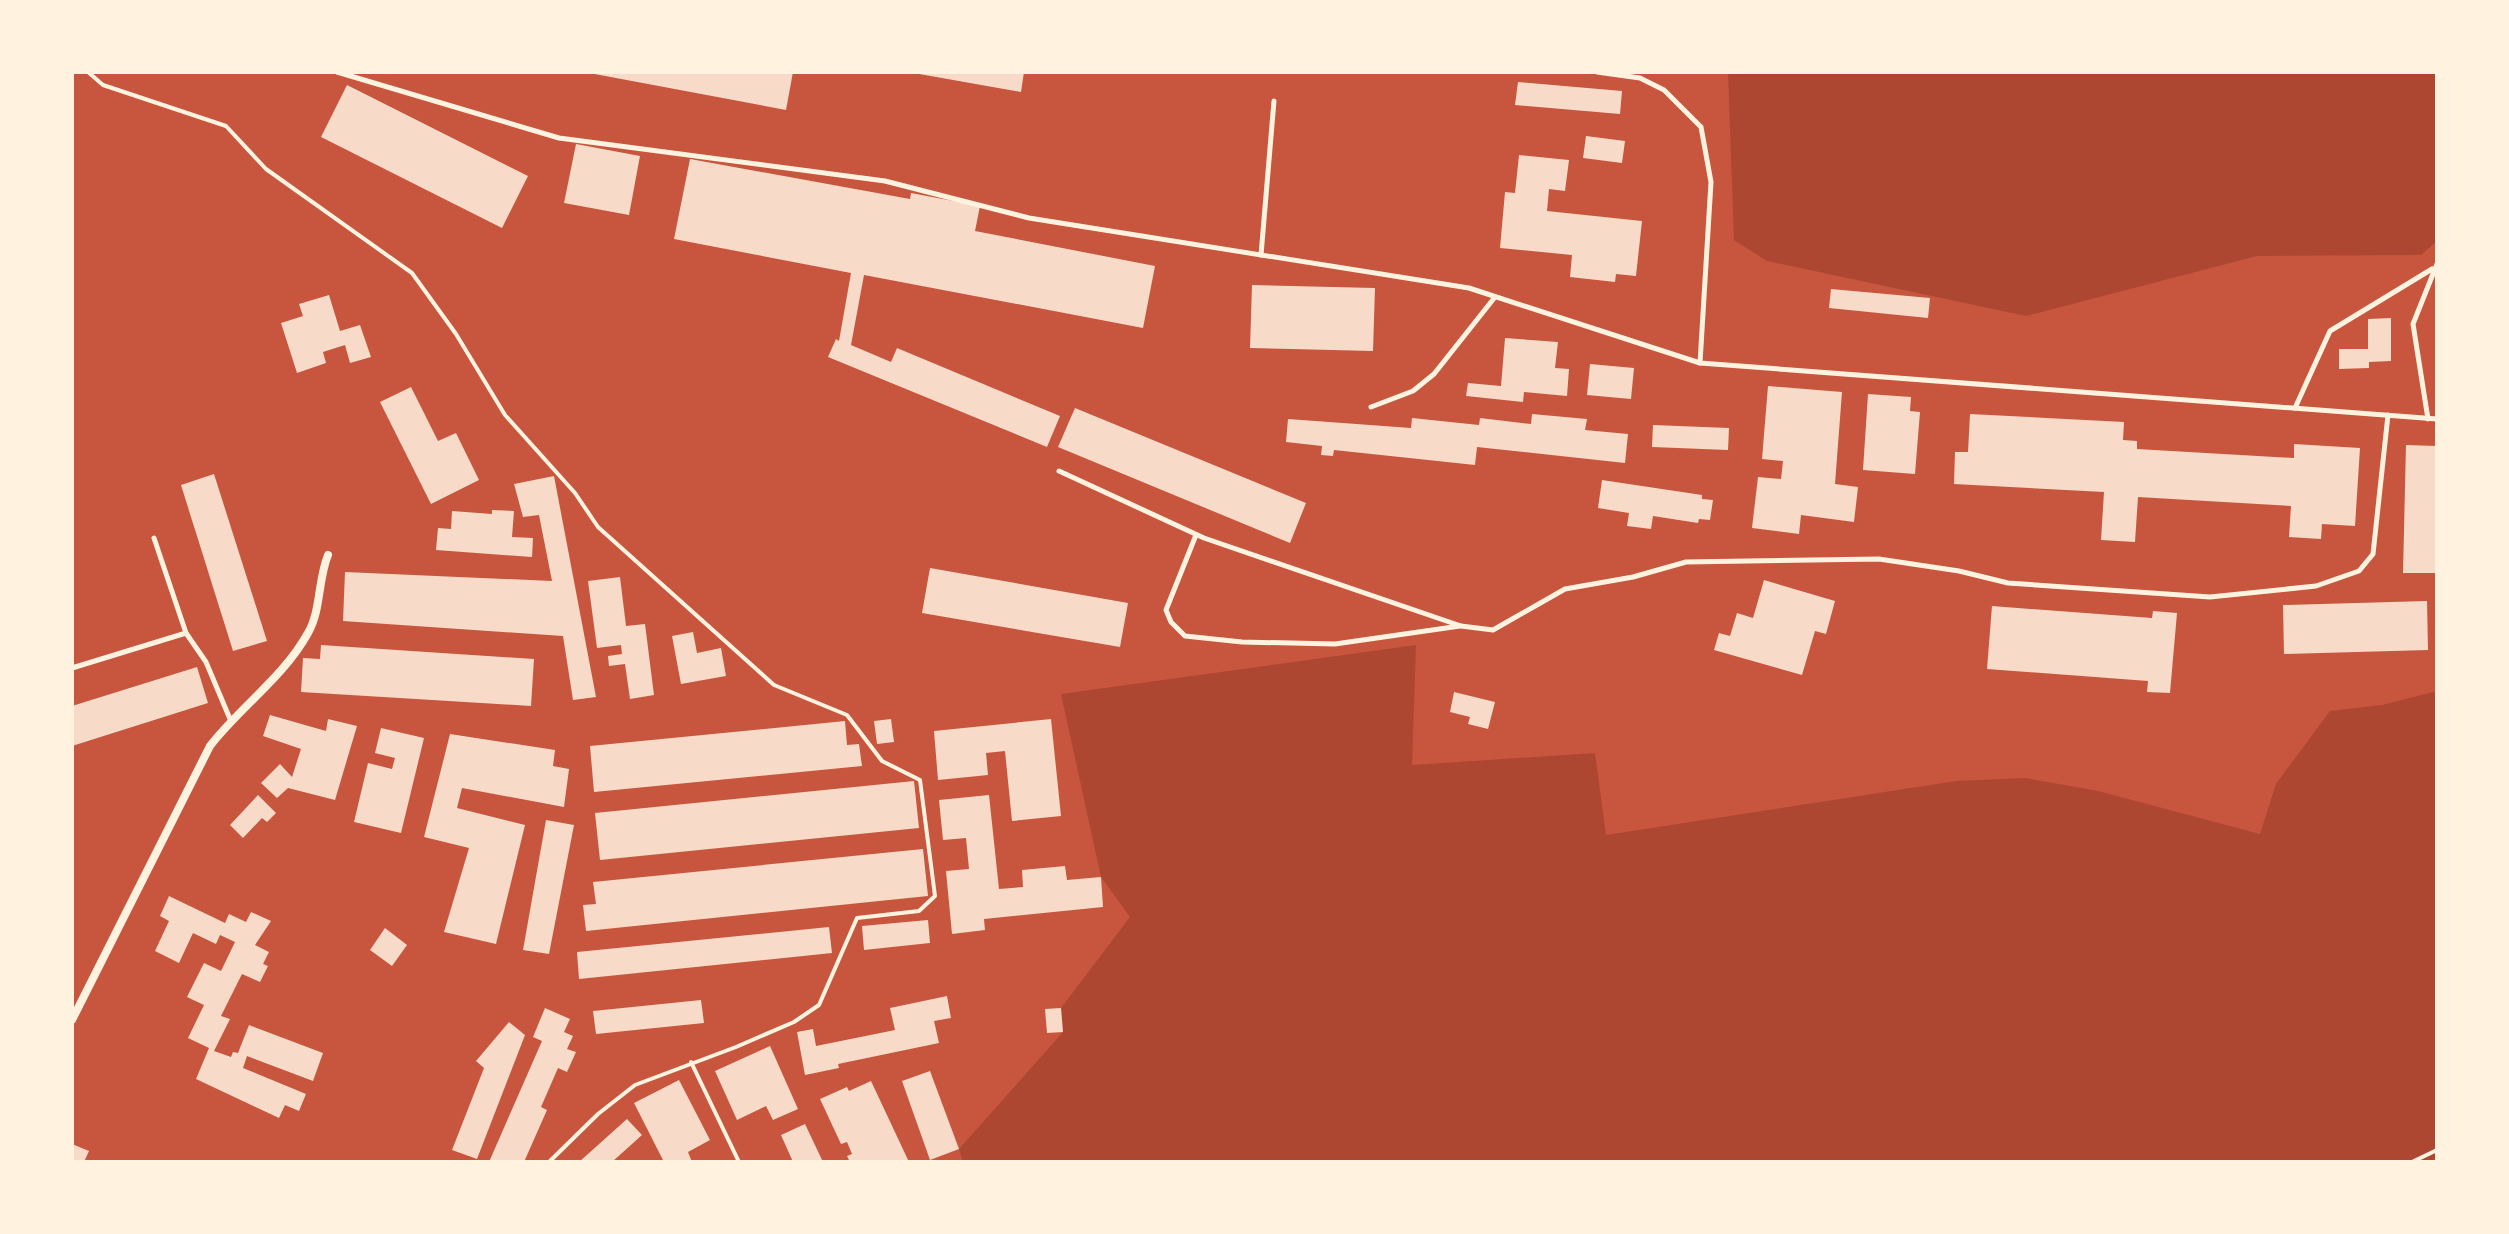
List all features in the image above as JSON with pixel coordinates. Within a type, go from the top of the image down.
[{"type":"street","points":[[72,1020],[210,746],[230,719],[280,675],[310,630],[328,555]]},
{"type":"lane","points":[[337,72],[559,138],[885,181],[1029,218],[1469,288],[1700,363],[2437,419]]},
{"type":"lane","points":[[1597,72],[1640,78],[1664,90],[1701,127],[1711,182],[1700,363]]},
{"type":"lane","points":[[1261,255],[1274,101]]},
{"type":"lane","points":[[2295,408],[2330,331],[2434,266]]},
{"type":"lane","points":[[2428,419],[2413,324],[2434,266]]},
{"type":"lane","points":[[1371,407],[1413,391],[1434,374],[1495,297]]},
{"type":"lane","points":[[1059,471],[1196,535],[1461,626],[1493,630],[1565,589],[1633,577],[1686,562],[1879,559],[1959,571],[2008,583],[2210,597],[2316,586],[2359,571],[2373,554],[2388,415]]},
{"type":"lane","points":[[1196,535],[1166,610],[1171,622],[1185,636],[1242,642],[1335,644],[1461,626]]},
{"type":"lane","points":[[154,538],[186,633],[206,662],[230,719]]},
{"type":"lane","points":[[72,668],[186,633]]},
{"type":"path","points":[[88,72],[103,85],[226,126],[266,169],[412,273],[456,334],[505,415],[575,493],[598,527],[774,685],[847,715],[882,761],[920,780],[935,896],[919,911],[857,918],[819,1005],[794,1022],[635,1085],[598,1114],[549,1162]]},
{"type":"path","points":[[691,1062],[739,1162]]},
{"type":"path","points":[[2412,1162],[2437,1150]]},
{"type":"shaded area","points":[[1728,72],[2437,72],[2437,241],[2421,255],[2257,256],[2026,316],[1767,261],[1734,240]]},
{"type":"shaded area","points":[[1416,645],[1412,765],[1595,753],[1606,835],[1956,781],[2025,778],[2098,791],[2260,834],[2276,784],[2330,711],[2382,705],[2437,691],[2437,1162],[963,1162],[959,1149],[1063,1032],[1061,1008],[1130,917],[1101,877],[1061,694]]},
{"type":"building","points":[[584,72],[793,72],[786,110]]},
{"type":"building","points":[[908,72],[1024,72],[1021,92]]},
{"type":"building","points":[[1518,82],[1622,91],[1620,114],[1515,105]]},
{"type":"building","points":[[347,85],[528,176],[502,228],[321,137]]},
{"type":"building","points":[[1586,136],[1625,141],[1622,163],[1583,158]]},
{"type":"building","points":[[576,144],[640,156],[629,215],[564,203]]},
{"type":"building","points":[[1519,155],[1569,160],[1565,191],[1549,189],[1547,211],[1642,221],[1636,276],[1616,274],[1615,282],[1570,277],[1572,255],[1500,248],[1505,192],[1515,193]]},
{"type":"building","points":[[690,159],[910,199],[911,193],[980,206],[975,231],[1155,266],[1143,328],[864,275],[851,345],[891,362],[897,348],[1060,416],[1047,447],[828,357],[836,339],[839,341],[851,273],[674,239]]},
{"type":"building","points":[[1252,285],[1375,288],[1373,351],[1250,348]]},
{"type":"building","points":[[1831,289],[1930,298],[1928,318],[1829,308]]},
{"type":"building","points":[[329,295],[340,331],[360,325],[371,357],[350,363],[345,345],[323,352],[326,363],[297,373],[281,323],[303,316],[299,304]]},
{"type":"building","points":[[2391,318],[2391,361],[2369,362],[2369,368],[2339,369],[2339,349],[2368,349],[2368,319]]},
{"type":"building","points":[[1505,338],[1558,342],[1555,368],[1569,369],[1567,396],[1524,392],[1523,402],[1466,396],[1468,383],[1501,386]]},
{"type":"building","points":[[1590,364],[1634,368],[1631,399],[1587,395]]},
{"type":"building","points":[[1768,386],[1842,392],[1835,484],[1858,487],[1854,522],[1801,515],[1799,534],[1752,528],[1758,477],[1781,479],[1783,461],[1762,459]]},
{"type":"building","points":[[411,387],[438,441],[456,433],[479,480],[431,504],[380,402]]},
{"type":"building","points":[[1868,394],[1911,397],[1910,411],[1920,412],[1915,474],[1863,470]]},
{"type":"building","points":[[1075,408],[1306,503],[1290,543],[1058,447]]},
{"type":"building","points":[[1532,414],[1587,419],[1585,430],[1628,434],[1625,463],[1477,447],[1475,465],[1334,450],[1333,456],[1321,455],[1322,446],[1286,442],[1288,419],[1411,428],[1412,418],[1479,425],[1480,418],[1531,424]]},
{"type":"building","points":[[1970,414],[2124,422],[2123,440],[2137,441],[2137,449],[2294,458],[2294,444],[2360,448],[2355,526],[2322,524],[2321,539],[2289,537],[2291,506],[2138,497],[2135,542],[2101,540],[2104,492],[1954,484],[1955,452],[1968,452]]},
{"type":"building","points":[[1653,425],[1729,428],[1728,450],[1652,447]]},
{"type":"building","points":[[2406,445],[2437,446],[2437,573],[2403,573]]},
{"type":"building","points":[[214,474],[267,641],[233,651],[181,485]]},
{"type":"building","points":[[554,476],[596,697],[573,700],[563,636],[343,621],[345,572],[552,581],[539,515],[523,517],[514,484]]},
{"type":"building","points":[[1602,480],[1702,495],[1702,499],[1713,500],[1710,520],[1699,519],[1698,523],[1653,516],[1651,529],[1627,526],[1629,513],[1598,508]]},
{"type":"building","points":[[492,510],[514,511],[512,537],[533,538],[532,557],[436,550],[438,528],[451,529],[452,511],[492,514]]},
{"type":"building","points":[[930,568],[1128,603],[1120,647],[922,613]]},
{"type":"building","points":[[620,577],[626,626],[645,624],[654,695],[630,699],[625,664],[609,666],[608,656],[622,654],[621,645],[597,648],[588,581]]},
{"type":"building","points":[[1764,580],[1835,601],[1826,634],[1815,631],[1802,675],[1714,650],[1719,633],[1730,636],[1737,613],[1753,618]]},
{"type":"building","points":[[2427,601],[2428,650],[2284,654],[2283,605]]},
{"type":"building","points":[[1992,606],[2152,618],[2153,611],[2177,613],[2170,693],[2147,692],[2148,681],[1987,669]]},
{"type":"building","points":[[693,632],[697,653],[721,648],[726,676],[681,684],[672,636]]},
{"type":"building","points":[[321,645],[534,659],[531,706],[301,692],[303,658],[320,659]]},
{"type":"building","points":[[197,667],[208,703],[72,746],[72,706]]},
{"type":"building","points":[[1454,692],[1495,702],[1488,729],[1468,724],[1470,717],[1450,712]]},
{"type":"building","points":[[270,715],[326,731],[328,719],[357,726],[335,800],[288,788],[277,798],[261,783],[280,764],[292,777],[301,749],[263,736]]},
{"type":"building","points":[[891,719],[894,742],[877,744],[874,721]]},
{"type":"building","points":[[1051,719],[1061,816],[1012,821],[1005,751],[986,753],[988,775],[938,780],[934,731]]},
{"type":"building","points":[[845,721],[847,745],[859,744],[862,766],[594,792],[590,746]]},
{"type":"building","points":[[381,728],[424,738],[401,833],[354,822],[368,763],[392,769],[395,758],[375,753]]},
{"type":"building","points":[[450,734],[555,750],[553,766],[569,769],[564,807],[462,788],[457,808],[525,825],[496,944],[444,932],[469,848],[424,837]]},
{"type":"building","points":[[914,781],[919,828],[600,860],[595,813]]},
{"type":"building","points":[[258,795],[276,813],[267,822],[262,818],[243,838],[230,825]]},
{"type":"building","points":[[989,795],[999,889],[1023,887],[1022,870],[1065,866],[1067,880],[1101,877],[1103,907],[984,919],[985,930],[952,934],[946,871],[969,869],[966,838],[943,840],[939,800]]},
{"type":"building","points":[[546,820],[574,825],[549,954],[523,950]]},
{"type":"building","points":[[923,849],[928,896],[586,931],[583,905],[596,904],[593,882]]},
{"type":"building","points":[[169,896],[225,923],[229,914],[246,922],[251,912],[271,921],[255,945],[269,952],[263,964],[268,966],[260,982],[242,974],[221,1016],[230,1019],[214,1051],[231,1057],[233,1052],[238,1053],[249,1025],[323,1053],[313,1081],[247,1056],[243,1068],[306,1094],[299,1111],[285,1105],[279,1118],[196,1079],[209,1048],[188,1038],[204,1005],[187,997],[204,963],[221,971],[235,942],[220,935],[216,944],[193,933],[179,963],[155,951],[169,921],[160,916]]},
{"type":"building","points":[[928,920],[930,943],[864,950],[862,926]]},
{"type":"building","points":[[829,927],[832,953],[579,979],[577,952]]},
{"type":"building","points":[[385,928],[407,945],[392,966],[370,950]]},
{"type":"building","points":[[947,996],[951,1018],[934,1021],[939,1043],[838,1064],[839,1068],[805,1075],[797,1032],[813,1029],[816,1046],[895,1030],[890,1008]]},
{"type":"building","points":[[701,1000],[704,1023],[596,1034],[593,1011]]},
{"type":"building","points":[[545,1008],[570,1019],[564,1032],[573,1036],[567,1049],[576,1052],[567,1072],[558,1068],[541,1107],[547,1110],[524,1162],[489,1162],[542,1041],[533,1037]]},
{"type":"building","points":[[1061,1008],[1063,1032],[1047,1033],[1045,1009]]},
{"type":"building","points":[[509,1022],[525,1035],[477,1159],[452,1150],[484,1068],[476,1061]]},
{"type":"building","points":[[770,1046],[798,1109],[773,1120],[766,1106],[737,1120],[715,1071]]},
{"type":"building","points":[[930,1071],[959,1149],[930,1160],[902,1081]]},
{"type":"building","points":[[679,1080],[710,1140],[688,1152],[692,1162],[664,1162],[634,1103]]},
{"type":"building","points":[[871,1081],[909,1162],[850,1162],[847,1156],[852,1154],[847,1142],[841,1144],[820,1099]]},
{"type":"building","points":[[627,1119],[642,1135],[612,1162],[579,1162]]},
{"type":"building","points":[[805,1124],[823,1162],[793,1162],[781,1135]]},
{"type":"building","points":[[72,1144],[89,1151],[84,1162],[72,1162]]}]
